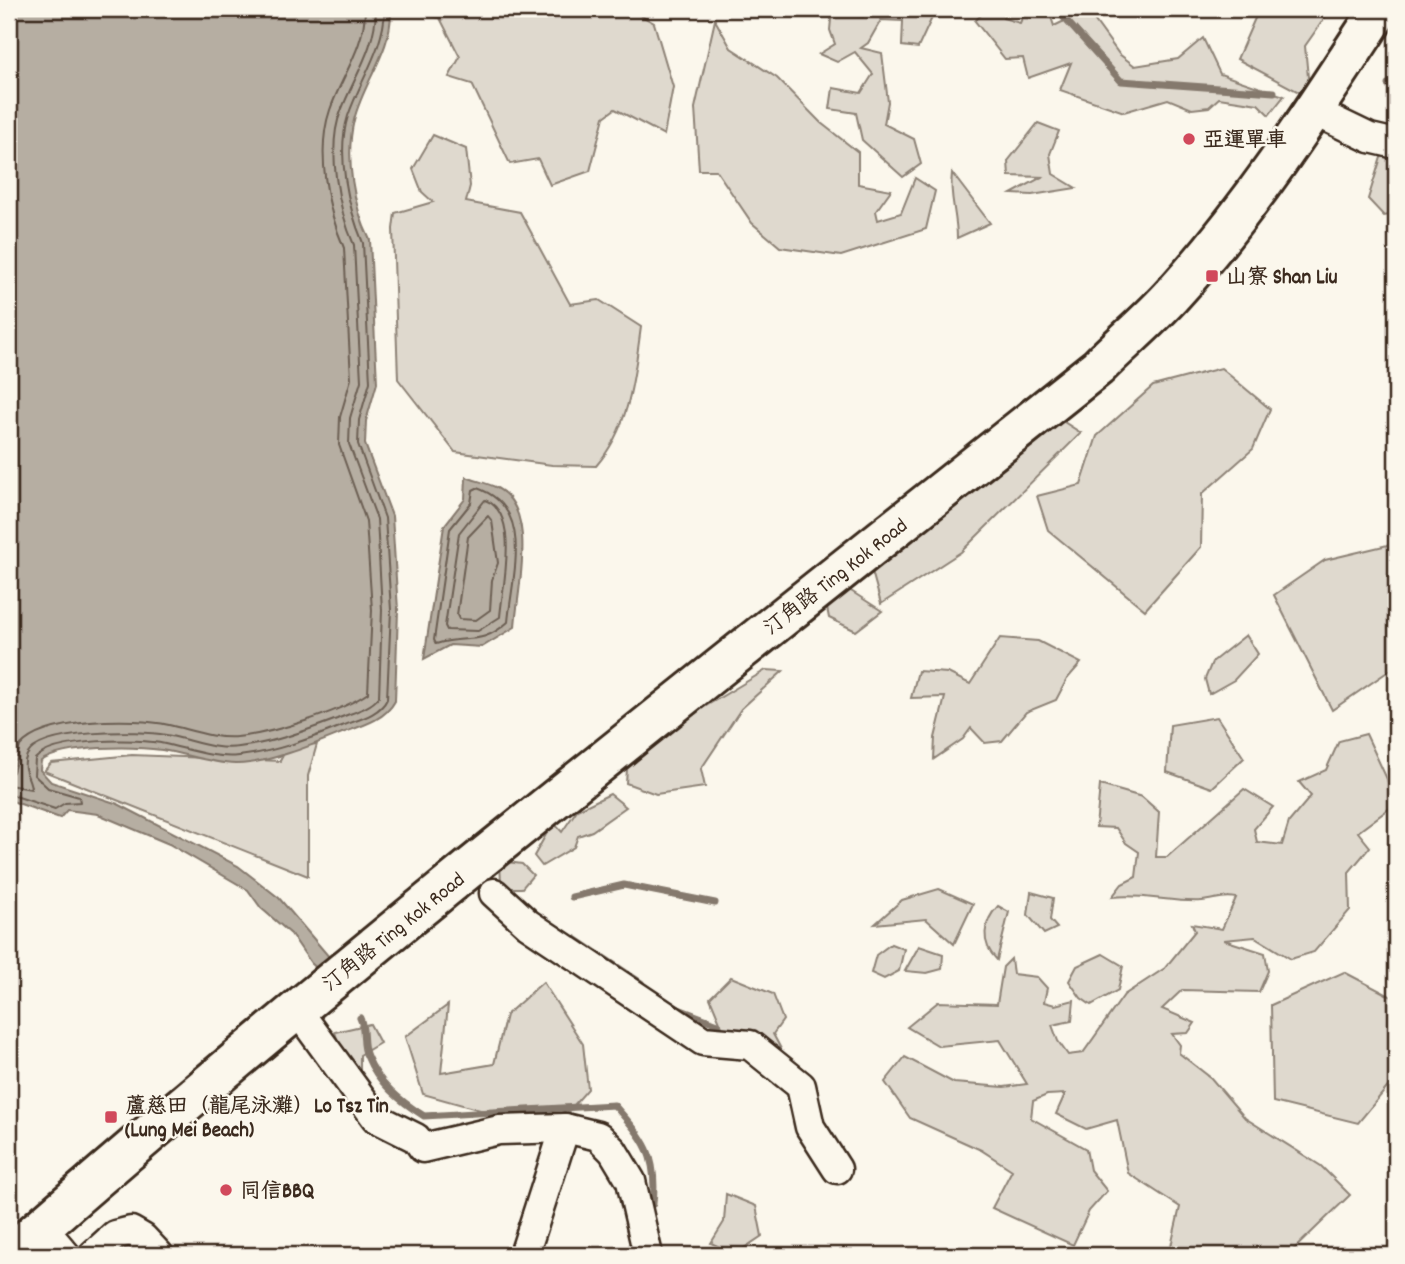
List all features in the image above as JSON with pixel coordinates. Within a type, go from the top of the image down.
[{"type":"main road","name":"汀角路 Ting Kok Road","points":[[9,1255],[25,1225],[219,1075],[1098,367],[1173,294],[1214,246],[1314,111],[1380,9]]},
{"type":"street","points":[[1314,111],[1370,138],[1396,144]]},
{"type":"street","points":[[494,893],[528,924],[703,1041],[750,1045],[801,1086],[810,1127],[837,1169]]},
{"type":"street","points":[[297,1010],[376,1118],[416,1138],[423,1148],[499,1130],[565,1128],[598,1136],[613,1151],[631,1181],[648,1255]]},
{"type":"street","points":[[524,1255],[565,1128]]},
{"type":"street","points":[[25,1225],[66,1255]]},
{"type":"street","points":[[93,1255],[115,1234],[131,1231],[143,1238],[159,1255]]},
{"type":"shaded area","points":[[401,9],[629,9],[654,23],[673,87],[664,135],[615,109],[604,117],[590,171],[550,185],[538,159],[510,164],[472,84],[449,77],[460,57],[440,18]]},
{"type":"shaded area","points":[[832,9],[850,9],[850,15],[863,17],[866,9],[936,9],[918,48],[902,46],[903,21],[881,20],[868,43],[861,48],[882,53],[888,102],[884,124],[914,139],[921,164],[903,177],[862,140],[856,113],[830,109],[833,88],[861,93],[873,74],[855,52],[837,62],[819,54],[835,44],[830,30]]},
{"type":"shaded area","points":[[987,9],[1004,9],[1003,18],[1020,23],[1026,9],[1057,9],[1051,17],[1054,26],[1087,10],[1119,54],[1135,66],[1178,59],[1203,38],[1220,74],[1284,96],[1269,115],[1258,104],[1219,98],[1209,107],[1192,109],[1168,99],[1124,112],[1060,90],[1071,63],[1028,78],[1023,58],[1005,59],[975,21]]},
{"type":"shaded area","points":[[1259,9],[1331,9],[1305,46],[1310,98],[1237,59]]},
{"type":"shaded area","points":[[715,20],[731,48],[777,78],[821,123],[858,152],[858,184],[891,190],[876,211],[878,220],[901,213],[915,178],[935,191],[926,229],[841,256],[780,247],[752,223],[716,170],[699,170],[695,108]]},
{"type":"shaded area","points":[[1038,123],[1059,131],[1050,154],[1053,174],[1076,188],[1032,195],[1011,194],[1042,177],[1009,176],[1008,161]]},
{"type":"shaded area","points":[[433,135],[466,149],[470,186],[466,202],[520,212],[570,304],[599,300],[641,327],[629,401],[616,435],[596,466],[552,465],[455,452],[398,379],[393,229],[395,213],[433,202],[422,192],[413,169]]},
{"type":"shaded area","points":[[1383,151],[1396,154],[1396,214],[1384,216],[1368,199]]},
{"type":"shaded area","points":[[952,173],[990,223],[957,238],[952,189]]},
{"type":"shaded area","points":[[1221,368],[1270,409],[1253,449],[1202,494],[1201,547],[1145,610],[1048,530],[1037,496],[1081,485],[1097,436],[1153,386]]},
{"type":"shaded area","points":[[1053,415],[1081,433],[961,552],[881,604],[870,564]]},
{"type":"shaded area","points":[[1396,543],[1396,666],[1332,710],[1274,595],[1325,560]]},
{"type":"shaded area","points":[[840,584],[882,611],[856,631],[829,618],[826,603]]},
{"type":"shaded area","points":[[1246,635],[1258,654],[1234,680],[1209,694],[1205,679],[1212,662]]},
{"type":"shaded area","points":[[1000,638],[1038,641],[1081,663],[1067,679],[1056,700],[1026,712],[1002,741],[985,743],[971,728],[963,739],[934,759],[935,738],[945,697],[911,698],[918,671],[948,673],[970,684]]},
{"type":"shaded area","points":[[766,670],[783,671],[741,709],[701,769],[705,787],[656,794],[626,783],[627,769],[686,718]]},
{"type":"shaded area","points":[[1217,717],[1244,758],[1212,788],[1167,772],[1170,725]]},
{"type":"shaded area","points":[[1366,734],[1387,779],[1394,805],[1358,832],[1370,847],[1349,872],[1350,910],[1314,952],[1291,959],[1255,937],[1224,940],[1265,953],[1268,971],[1259,992],[1182,990],[1162,1009],[1195,1023],[1188,1033],[1172,1034],[1180,1045],[1179,1053],[1211,1078],[1245,1118],[1321,1166],[1350,1195],[1288,1255],[1169,1255],[1180,1207],[1128,1173],[1117,1120],[1086,1129],[1056,1114],[1065,1094],[1047,1095],[1033,1101],[1031,1118],[1086,1149],[1090,1170],[1107,1191],[1089,1211],[1073,1245],[992,1208],[1012,1170],[981,1150],[910,1118],[885,1082],[905,1057],[954,1083],[1004,1087],[1027,1084],[1000,1040],[939,1046],[907,1027],[938,1002],[997,1004],[1003,967],[1011,959],[1013,974],[1037,977],[1047,988],[1044,1002],[1055,1005],[1074,1000],[1072,1021],[1052,1025],[1058,1041],[1068,1055],[1083,1053],[1124,995],[1165,968],[1195,931],[1192,924],[1222,929],[1236,898],[1191,901],[1135,896],[1112,897],[1122,884],[1136,877],[1139,852],[1126,843],[1116,828],[1096,827],[1100,785],[1142,797],[1159,812],[1156,857],[1167,857],[1244,789],[1273,807],[1254,829],[1257,842],[1282,845],[1289,822],[1311,796],[1299,782],[1326,770],[1339,741]]},
{"type":"shaded area","points":[[317,744],[308,776],[308,876],[44,771],[51,763],[132,755],[280,761],[288,746]]},
{"type":"shaded area","points":[[610,794],[626,807],[592,831],[578,836],[574,847],[542,866],[534,856],[553,822],[562,832],[577,810]]},
{"type":"shaded area","points":[[500,861],[522,864],[533,875],[522,888],[508,888],[501,884]]},
{"type":"shaded area","points":[[939,889],[973,904],[954,944],[926,919],[875,924],[902,900]]},
{"type":"shaded area","points":[[1031,892],[1053,898],[1050,920],[1057,928],[1044,934],[1028,915]]},
{"type":"shaded area","points":[[998,906],[1009,912],[997,960],[988,947],[986,933],[989,919]]},
{"type":"shaded area","points":[[891,944],[904,949],[899,971],[884,979],[871,973],[876,955]]},
{"type":"shaded area","points":[[919,946],[943,954],[942,969],[927,973],[905,971]]},
{"type":"shaded area","points":[[1103,954],[1123,966],[1118,990],[1091,1005],[1081,998],[1069,981],[1077,966]]},
{"type":"shaded area","points":[[1344,972],[1396,999],[1396,1053],[1391,1083],[1358,1123],[1273,1102],[1271,1005]]},
{"type":"shaded area","points":[[731,977],[773,994],[783,1020],[773,1034],[781,1049],[768,1068],[730,1046],[710,998]]},
{"type":"shaded area","points":[[543,982],[583,1044],[588,1089],[560,1121],[520,1121],[423,1094],[405,1037],[448,1005],[441,1073],[494,1064],[506,1015]]},
{"type":"shaded area","points":[[370,1024],[380,1043],[360,1055],[360,1071],[345,1065],[335,1032]]},
{"type":"shaded area","points":[[726,1194],[756,1206],[762,1236],[735,1254],[711,1243],[724,1222]]},
{"type":"water","points":[[9,9],[391,9],[387,39],[354,120],[350,150],[355,197],[370,240],[377,383],[366,421],[365,444],[392,516],[398,610],[395,701],[379,718],[365,725],[260,761],[235,764],[162,750],[100,748],[52,756],[41,761],[40,770],[51,782],[118,804],[238,866],[279,898],[330,958],[320,971],[311,963],[291,934],[261,908],[248,890],[169,844],[98,814],[67,810],[60,818],[9,800]]},
{"type":"water","points":[[466,477],[497,488],[510,499],[518,514],[522,552],[515,627],[482,647],[450,645],[424,659],[444,526],[465,499]]},
{"type":"waterway","points":[[1056,9],[1121,81],[1274,92]]},
{"type":"waterway","points":[[1388,84],[1396,84]]},
{"type":"waterway","points":[[572,897],[624,885],[715,903]]},
{"type":"waterway","points":[[575,939],[641,983]]},
{"type":"waterway","points":[[676,1008],[718,1024]]},
{"type":"waterway","points":[[360,1018],[365,1051],[377,1075],[398,1098],[424,1116],[614,1105],[634,1128],[647,1149],[653,1173],[653,1204]]},
{"type":"place","name":"亞運單車","points":[[1189,139]]},
{"type":"place","name":"山寮 Shan Liu","points":[[1212,276]]},
{"type":"place","name":"蘆慈田（龍尾泳灘）Lo Tsz Tin (Lung Mei Beach)","points":[[111,1117]]},
{"type":"place","name":"同信BBQ","points":[[226,1190]]}]
